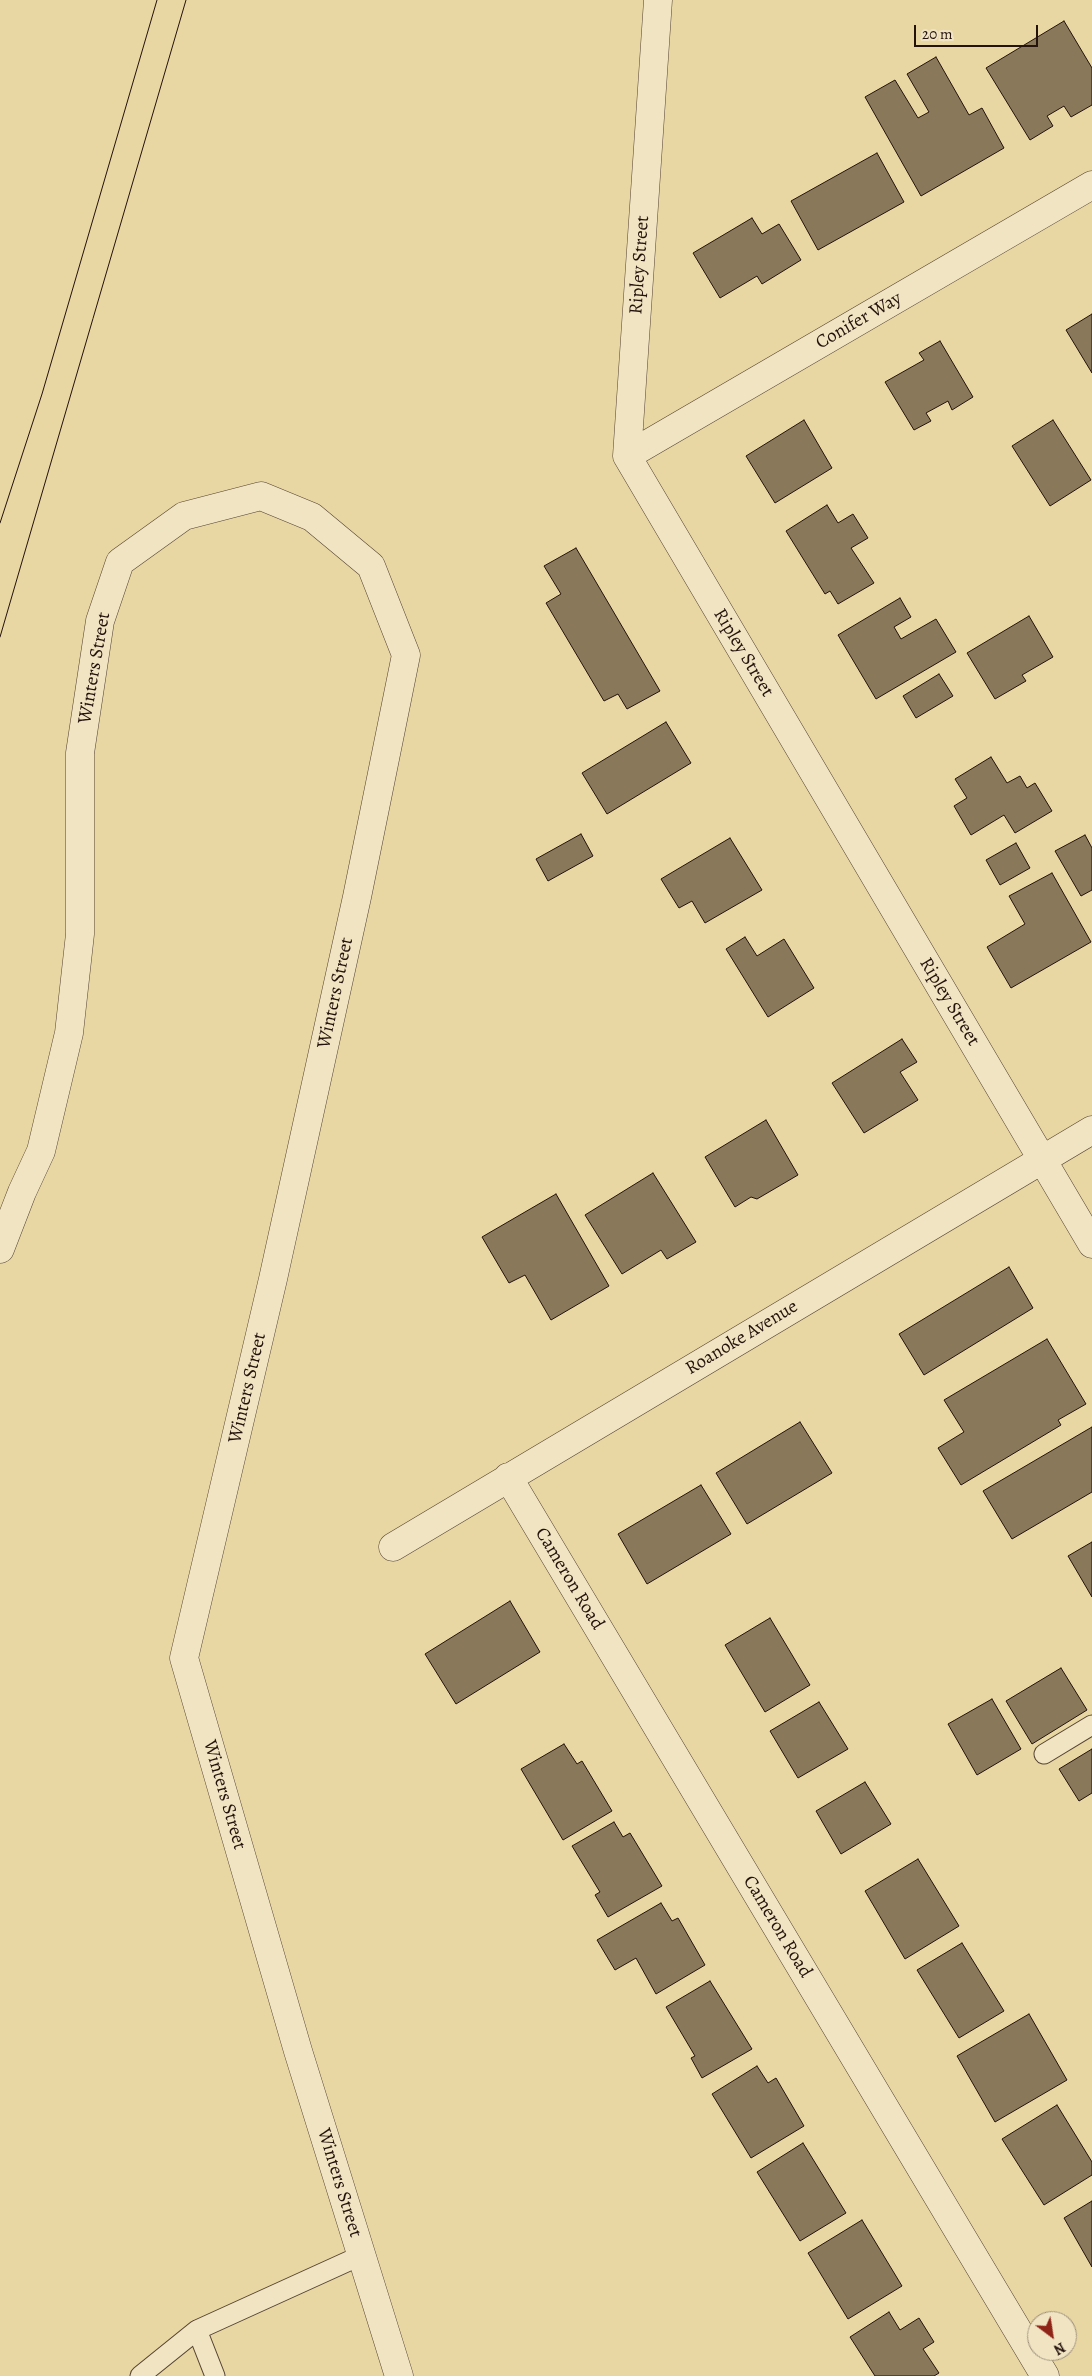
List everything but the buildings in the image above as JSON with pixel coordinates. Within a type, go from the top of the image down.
[{"type":"street","name":"Ripley Street","points":[[658,0],[627,456],[1092,1244]]},
{"type":"street","name":"Conifer Way","points":[[627,456],[1092,185]]},
{"type":"street","name":"Winters Street","points":[[1,1248],[22,1192],[41,1151],[69,1034],[80,934],[80,753],[100,622],[120,562],[184,516],[261,496],[312,517],[371,566],[406,655],[357,897],[274,1280],[184,1658],[298,2051],[399,2376]]},
{"type":"street","name":"Roanoke Avenue","points":[[393,1548],[508,1477],[1092,1130]]},
{"type":"street","name":"Cameron Road","points":[[508,1477],[1045,2376]]},
{"type":"lane","points":[[1044,1754],[1092,1725]]},
{"type":"lane","points":[[140,2376],[197,2330],[362,2255]]},
{"type":"lane","points":[[197,2330],[215,2376]]},
{"type":"tram line","points":[[0,523],[42,394],[157,0]]},
{"type":"tram line","points":[[0,637],[186,0]]}]
